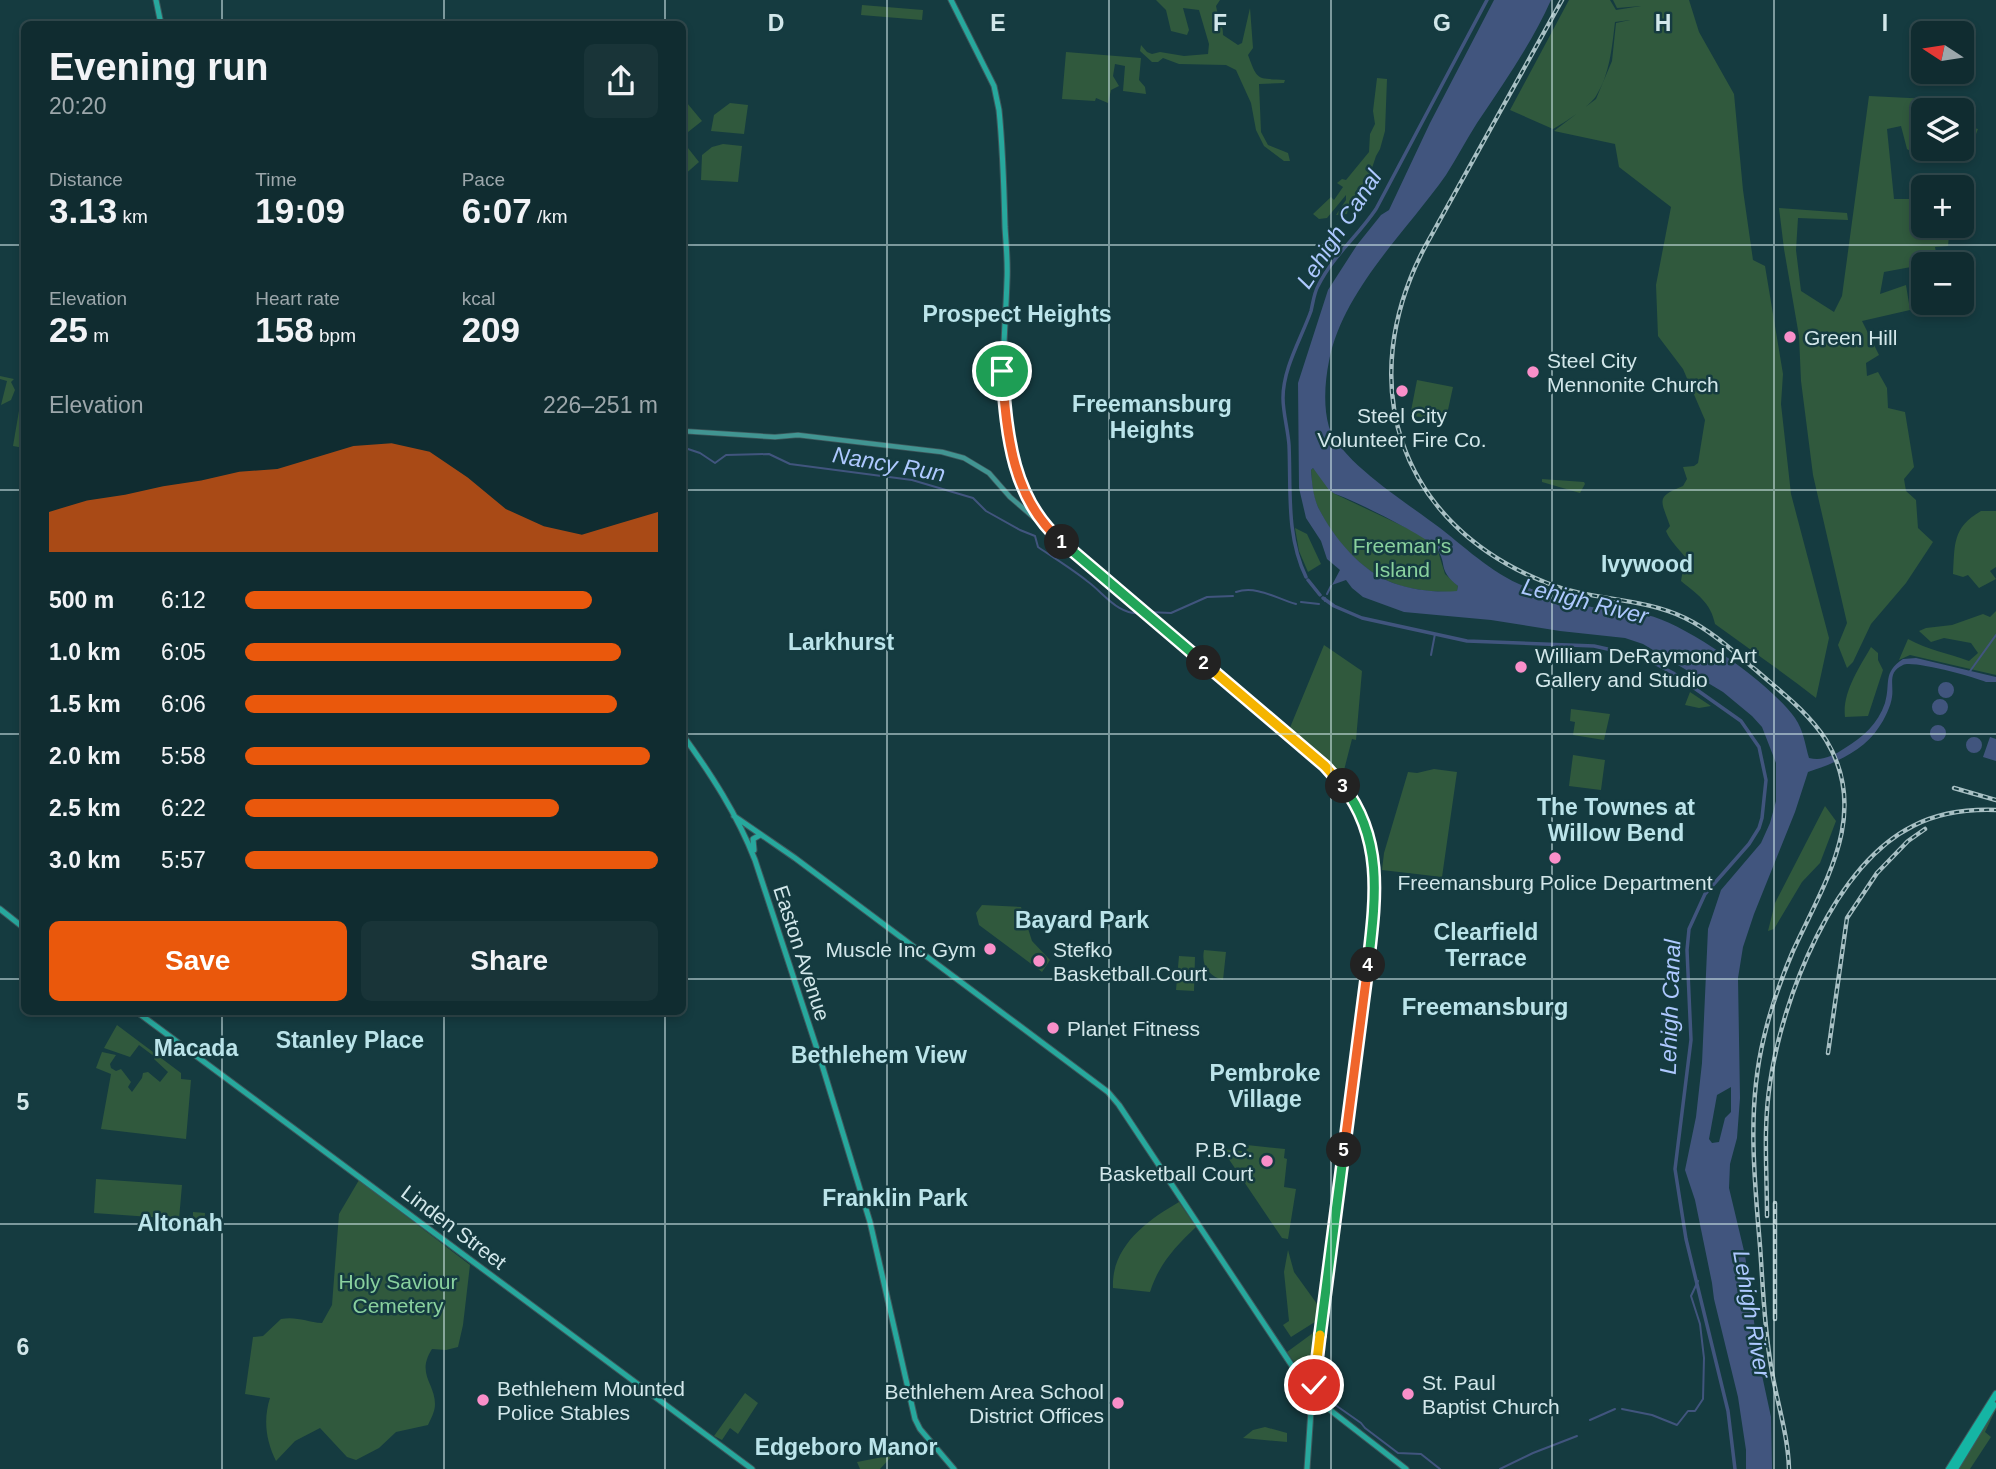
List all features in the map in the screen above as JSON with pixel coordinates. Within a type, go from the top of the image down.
[{"type":"highway","points":[[1949,1469],[1996,1394]]},
{"type":"highway","points":[[1955,1469],[1996,1401]]},
{"type":"main road","points":[[156,0],[160,21]]},
{"type":"main road","points":[[951,0],[990,78],[999,110],[1007,279],[1002,371],[1010,451],[1019,480],[1031,505],[1056,537]]},
{"type":"main road","points":[[686,431],[775,437],[798,435],[951,454],[964,458],[985,470],[1010,497],[1335,776],[1352,800],[1366,829],[1375,871],[1375,897],[1312,1396],[1307,1469]]},
{"type":"main road","name":"Easton Avenue","points":[[686,740],[712,776],[755,860],[870,1222],[915,1419],[920,1429],[954,1469]]},
{"type":"main road","points":[[734,816],[739,815],[1110,1095],[1312,1396],[1406,1469]]},
{"type":"main road","points":[[734,816],[769,839]]},
{"type":"main road","points":[[755,860],[753,839],[760,835]]},
{"type":"main road","points":[[0,909],[21,926]]},
{"type":"main road","name":"Linden Street","points":[[140,1015],[752,1469]]},
{"type":"green space","points":[[1156,0],[1220,0],[1216,6],[1223,35],[1238,45],[1242,43],[1250,8],[1253,48],[1248,55],[1254,70],[1260,77],[1285,80],[1284,83],[1259,84],[1261,132],[1268,145],[1288,153],[1290,161],[1284,161],[1264,146],[1256,130],[1251,103],[1236,70],[1226,65],[1179,64],[1163,58],[1152,62],[1140,51],[1141,45],[1152,54],[1208,54],[1209,44],[1199,10],[1183,8],[1189,30],[1187,35],[1171,31],[1166,10]]},
{"type":"green space","points":[[1569,0],[1610,0],[1616,10],[1641,6],[1617,8],[1613,0],[1689,0],[1699,32],[1734,94],[1753,260],[1765,266],[1783,374],[1781,404],[1791,494],[1829,638],[1816,698],[1715,624],[1707,605],[1681,581],[1685,557],[1666,531],[1670,526],[1664,510],[1664,497],[1683,486],[1687,479],[1683,467],[1698,463],[1705,420],[1683,369],[1658,336],[1656,285],[1671,207],[1619,167],[1615,144],[1554,131],[1576,115],[1553,129],[1510,110]],"holes":[[[1630,20],[1616,23],[1612,61],[1596,99],[1584,108],[1596,96],[1604,79],[1610,60],[1615,22]]]},
{"type":"green space","points":[[862,5],[923,10],[922,20],[861,15]]},
{"type":"green space","points":[[1066,52],[1141,58],[1139,80],[1145,87],[1146,94],[1123,91],[1125,66],[1115,64],[1113,76],[1119,86],[1111,90],[1108,103],[1096,98],[1095,101],[1062,99]]},
{"type":"green space","points":[[1377,78],[1387,79],[1385,131],[1366,186],[1350,200],[1347,214],[1336,215],[1346,200],[1346,195],[1327,218],[1319,219],[1313,214],[1331,197],[1334,200],[1343,187],[1337,183],[1342,179],[1346,180],[1369,152],[1370,134],[1375,124],[1373,111]]},
{"type":"green space","points":[[1869,96],[1911,98],[1911,152],[1907,149],[1901,126],[1887,129],[1894,199],[1911,199],[1911,238],[1949,238],[1948,246],[1935,247],[1936,252],[1911,252],[1911,267],[1884,272],[1880,294],[1906,285],[1910,310],[1862,321],[1879,355],[1866,363],[1867,376],[1878,372],[1887,388],[1888,408],[1905,412],[1914,467],[1904,479],[1906,491],[1916,500],[1918,528],[1933,542],[1906,583],[1871,624],[1853,662],[1847,668],[1838,645],[1847,623],[1813,475],[1801,381],[1799,336],[1779,208],[1847,213],[1848,220],[1798,218],[1796,250],[1801,291],[1834,312],[1842,296]]},
{"type":"green space","points":[[730,103],[748,105],[744,134],[711,131],[714,115]]},
{"type":"green space","points":[[686,104],[702,121],[686,134]]},
{"type":"green space","points":[[723,144],[742,146],[738,182],[701,180],[702,155],[712,147]]},
{"type":"green space","points":[[686,146],[699,162],[686,173]]},
{"type":"green space","points":[[0,376],[14,379],[11,382],[15,390],[11,400],[1,405],[7,381],[0,379]]},
{"type":"green space","points":[[1417,380],[1453,387],[1446,419],[1410,416]]},
{"type":"green space","points":[[21,399],[21,447],[13,446]]},
{"type":"green space","name":"Freeman's Island","points":[[1313,468],[1335,494],[1424,536],[1437,548],[1445,574],[1458,586],[1457,592],[1401,586],[1381,578],[1359,562],[1339,541],[1318,507],[1313,488]]},
{"type":"green space","points":[[1542,479],[1585,484],[1580,493],[1542,482]]},
{"type":"green space","points":[[1981,511],[1996,511],[1996,567],[1990,571],[1996,579],[1979,588],[1968,575],[1963,577],[1953,574],[1955,545],[1960,530]]},
{"type":"green space","points":[[1295,528],[1307,534],[1321,564],[1308,572],[1299,551]]},
{"type":"green space","points":[[1996,611],[1996,675],[1910,655],[1899,660],[1908,639],[1969,661],[1978,653],[1971,643],[1944,638],[1931,642],[1919,631],[1952,625],[1983,614],[1990,617]]},
{"type":"green space","points":[[1324,645],[1362,671],[1356,740],[1352,739],[1342,778],[1289,730]]},
{"type":"green space","points":[[1871,647],[1878,653],[1883,670],[1868,716],[1845,717],[1849,690]]},
{"type":"green space","points":[[1690,692],[1711,706],[1699,708],[1685,705]]},
{"type":"green space","points":[[1571,709],[1610,714],[1604,740],[1573,735],[1575,722],[1570,721]]},
{"type":"green space","points":[[1573,755],[1605,760],[1601,790],[1569,786]]},
{"type":"green space","points":[[1434,769],[1457,772],[1442,877],[1382,870],[1384,853],[1408,772]]},
{"type":"green space","points":[[1825,806],[1836,821],[1820,863],[1802,882],[1774,929],[1768,931],[1775,903]]},
{"type":"green space","name":"Bayard Park","points":[[982,905],[1021,907],[1032,941],[1050,960],[1042,972],[979,925],[976,913]]},
{"type":"green space","points":[[1204,950],[1226,952],[1223,980],[1207,970]]},
{"type":"green space","points":[[1179,956],[1195,957],[1194,991],[1176,990]]},
{"type":"green space","points":[[117,1025],[181,1073],[181,1079],[191,1080],[186,1139],[101,1129],[111,1074],[96,1068],[102,1052],[116,1055],[110,1064],[111,1068],[116,1071],[121,1069],[131,1082],[128,1087],[132,1092],[143,1073],[148,1072],[160,1082],[168,1072],[155,1057],[139,1045],[130,1057],[104,1048]]},
{"type":"green space","points":[[1247,1145],[1285,1149],[1284,1158],[1287,1159],[1284,1187],[1296,1189],[1288,1239],[1282,1238],[1222,1149],[1242,1151],[1242,1155],[1246,1155]]},
{"type":"green space","points":[[96,1179],[182,1185],[179,1219],[94,1213]]},
{"type":"green space","name":"Holy Saviour Cemetery","points":[[359,1180],[470,1265],[458,1347],[432,1349],[428,1358],[426,1372],[435,1404],[428,1425],[396,1432],[379,1448],[356,1460],[347,1457],[320,1428],[295,1441],[276,1461],[267,1430],[270,1398],[245,1394],[253,1337],[263,1336],[281,1319],[322,1323],[332,1305],[339,1214]]},
{"type":"green space","points":[[1179,1202],[1196,1227],[1168,1257],[1150,1292],[1113,1288],[1114,1273],[1124,1248],[1143,1227]]},
{"type":"green space","points":[[193,1212],[205,1213],[204,1227],[188,1225],[188,1217],[193,1217]]},
{"type":"green space","points":[[1288,1250],[1294,1272],[1320,1308],[1318,1320],[1291,1337],[1283,1325],[1289,1321],[1284,1272]]},
{"type":"green space","points":[[1317,1330],[1310,1386],[1287,1352]]},
{"type":"green space","points":[[745,1393],[758,1403],[738,1434],[730,1428],[722,1440],[714,1436]]},
{"type":"green space","points":[[1996,1409],[1985,1432],[1991,1437],[1970,1469],[1957,1469],[1990,1416]]},
{"type":"green space","points":[[1265,1427],[1287,1433],[1287,1442],[1243,1438],[1253,1430]]},
{"type":"green space","points":[[893,1455],[880,1469],[860,1469],[857,1462]]},
{"type":"water","name":"Lehigh River","points":[[1494,0],[1551,0],[1526,48],[1446,175],[1362,286],[1336,335],[1326,377],[1325,402],[1329,427],[1345,453],[1388,490],[1506,578],[1550,596],[1582,605],[1647,615],[1664,621],[1684,630],[1727,657],[1767,689],[1795,718],[1809,758],[1819,759],[1832,755],[1852,744],[1869,729],[1885,703],[1892,669],[1903,659],[1916,658],[1996,677],[1996,682],[1986,682],[1909,664],[1895,671],[1890,705],[1873,735],[1847,756],[1808,772],[1743,947],[1738,978],[1740,1098],[1729,1188],[1745,1255],[1760,1366],[1771,1417],[1772,1469],[1746,1469],[1738,1397],[1714,1299],[1695,1200],[1685,1170],[1696,1117],[1702,1063],[1708,929],[1721,890],[1761,843],[1776,801],[1776,763],[1762,727],[1723,692],[1643,644],[1625,638],[1491,620],[1404,612],[1363,597],[1346,580],[1332,585],[1340,570],[1327,559],[1321,541],[1306,518],[1299,488],[1298,383],[1328,290],[1357,245],[1381,215],[1389,210],[1430,123]],"holes":[[[1313,468],[1335,494],[1389,519],[1437,549],[1447,575],[1458,586],[1457,591],[1433,591],[1393,583],[1359,562],[1340,541],[1318,507],[1312,484]],[[1731,1087],[1731,1112],[1725,1118],[1719,1142],[1712,1143],[1709,1139],[1717,1095]]]},
{"type":"water","points":[[1943,682],[1949,682],[1954,690],[1952,696],[1943,698],[1938,693],[1938,687]]},
{"type":"water","points":[[1937,699],[1943,699],[1948,707],[1946,713],[1937,715],[1932,710],[1932,704]]},
{"type":"water","points":[[1938,725],[1946,733],[1938,741],[1930,733]]},
{"type":"water","points":[[1974,737],[1980,739],[1980,751],[1974,753],[1968,751],[1966,745],[1968,739]]},
{"type":"water","points":[[1990,737],[1996,739],[1996,761],[1983,757]]},
{"type":"waterway","name":"Lehigh Canal","points":[[1306,577],[1292,529],[1289,445],[1283,398],[1289,365],[1318,286],[1330,266],[1376,209],[1487,0]]},
{"type":"waterway","name":"Nancy Run","points":[[686,448],[700,453],[715,463],[726,455],[769,454],[790,464],[912,480],[973,498],[986,511],[1035,536],[1038,547],[1112,603],[1126,611],[1142,613]]},
{"type":"waterway","name":"Lehigh Canal","points":[[1308,580],[1320,595]]},
{"type":"waterway","name":"Nancy Run","points":[[1327,594],[1331,586]]},
{"type":"waterway","name":"Nancy Run","points":[[1236,592],[1259,591],[1296,604]]},
{"type":"waterway","name":"Nancy Run","points":[[1147,612],[1171,613],[1207,597],[1233,596]]},
{"type":"waterway","name":"Lehigh Canal","points":[[1323,598],[1362,618],[1467,641],[1594,646],[1643,657],[1673,673],[1741,721],[1759,747],[1766,780],[1759,828],[1749,844],[1705,894],[1689,929],[1687,950],[1691,1040],[1675,1169],[1686,1239],[1728,1411],[1735,1469]]},
{"type":"waterway","name":"Nancy Run","points":[[1301,602],[1319,604]]},
{"type":"waterway","points":[[1431,655],[1435,634]]},
{"type":"waterway","points":[[1968,674],[1996,635]]},
{"type":"waterway","points":[[1622,1409],[1652,1415],[1677,1425],[1688,1411],[1695,1411],[1703,1399],[1704,1358],[1700,1324],[1691,1296],[1698,1281]]},
{"type":"waterway","points":[[1324,1397],[1398,1453],[1421,1454],[1440,1469]]},
{"type":"waterway","points":[[1590,1420],[1615,1409]]},
{"type":"waterway","points":[[1500,1469],[1577,1436]]},
{"type":"railway","points":[[1562,0],[1426,245],[1404,297],[1393,348],[1392,397],[1403,444],[1424,487],[1455,525],[1496,557],[1547,583],[1581,593],[1669,611],[1704,629],[1803,711],[1826,740],[1839,768],[1844,795],[1844,821],[1838,848],[1777,993],[1764,1037],[1755,1089],[1754,1167],[1765,1321],[1789,1469]]},
{"type":"railway","points":[[1954,788],[1996,800]]},
{"type":"railway","points":[[1767,1216],[1766,1150],[1770,1083],[1786,1013],[1816,938],[1859,871],[1884,845],[1913,826],[1933,818],[1975,810],[1996,810]]},
{"type":"railway","points":[[1828,1053],[1847,918],[1877,873],[1908,841],[1925,829]]},
{"type":"railway","points":[[1775,1203],[1775,1319]]},
{"type":"place","name":"Green Hill","points":[[1790,337]]},
{"type":"place","name":"Steel City Mennonite Church","points":[[1533,372]]},
{"type":"place","name":"Steel City Volunteer Fire Co.","points":[[1402,391]]},
{"type":"place","name":"William DeRaymond Art Gallery and Studio","points":[[1521,667]]},
{"type":"place","name":"Freemansburg Police Department","points":[[1555,858]]},
{"type":"place","name":"Muscle Inc Gym","points":[[990,949]]},
{"type":"place","name":"Stefko Basketball Court","points":[[1039,961]]},
{"type":"place","name":"Planet Fitness","points":[[1053,1028]]},
{"type":"place","name":"P.B.C. Basketball Court","points":[[1267,1161]]},
{"type":"place","name":"St. Paul Baptist Church","points":[[1408,1394]]},
{"type":"place","name":"Bethlehem Mounted Police Stables","points":[[483,1400]]},
{"type":"place","name":"Bethlehem Area School District Offices","points":[[1118,1403]]},
{"type":"district","name":"Prospect Heights","points":[[1017,314]]},
{"type":"district","name":"Freemansburg Heights","points":[[1152,417]]},
{"type":"district","name":"Ivywood","points":[[1647,564]]},
{"type":"district","name":"Larkhurst","points":[[841,642]]},
{"type":"district","name":"The Townes at Willow Bend","points":[[1616,820]]},
{"type":"district","name":"Bayard Park","points":[[1082,920]]},
{"type":"district","name":"Clearfield Terrace","points":[[1486,945]]},
{"type":"district","name":"Freemansburg","points":[[1485,1006]]},
{"type":"district","name":"Stanley Place","points":[[350,1040]]},
{"type":"district","name":"Macada","points":[[196,1048]]},
{"type":"district","name":"Bethlehem View","points":[[879,1055]]},
{"type":"district","name":"Pembroke Village","points":[[1265,1086]]},
{"type":"district","name":"Franklin Park","points":[[895,1198]]},
{"type":"district","name":"Altonah","points":[[180,1223]]},
{"type":"district","name":"Edgeboro Manor","points":[[846,1447]]},
{"type":"route","points":[[1002,371],[1010,451],[1023,490],[1043,521],[1056,537],[1325,766],[1347,791],[1369,837],[1376,890],[1314,1385]]}]
